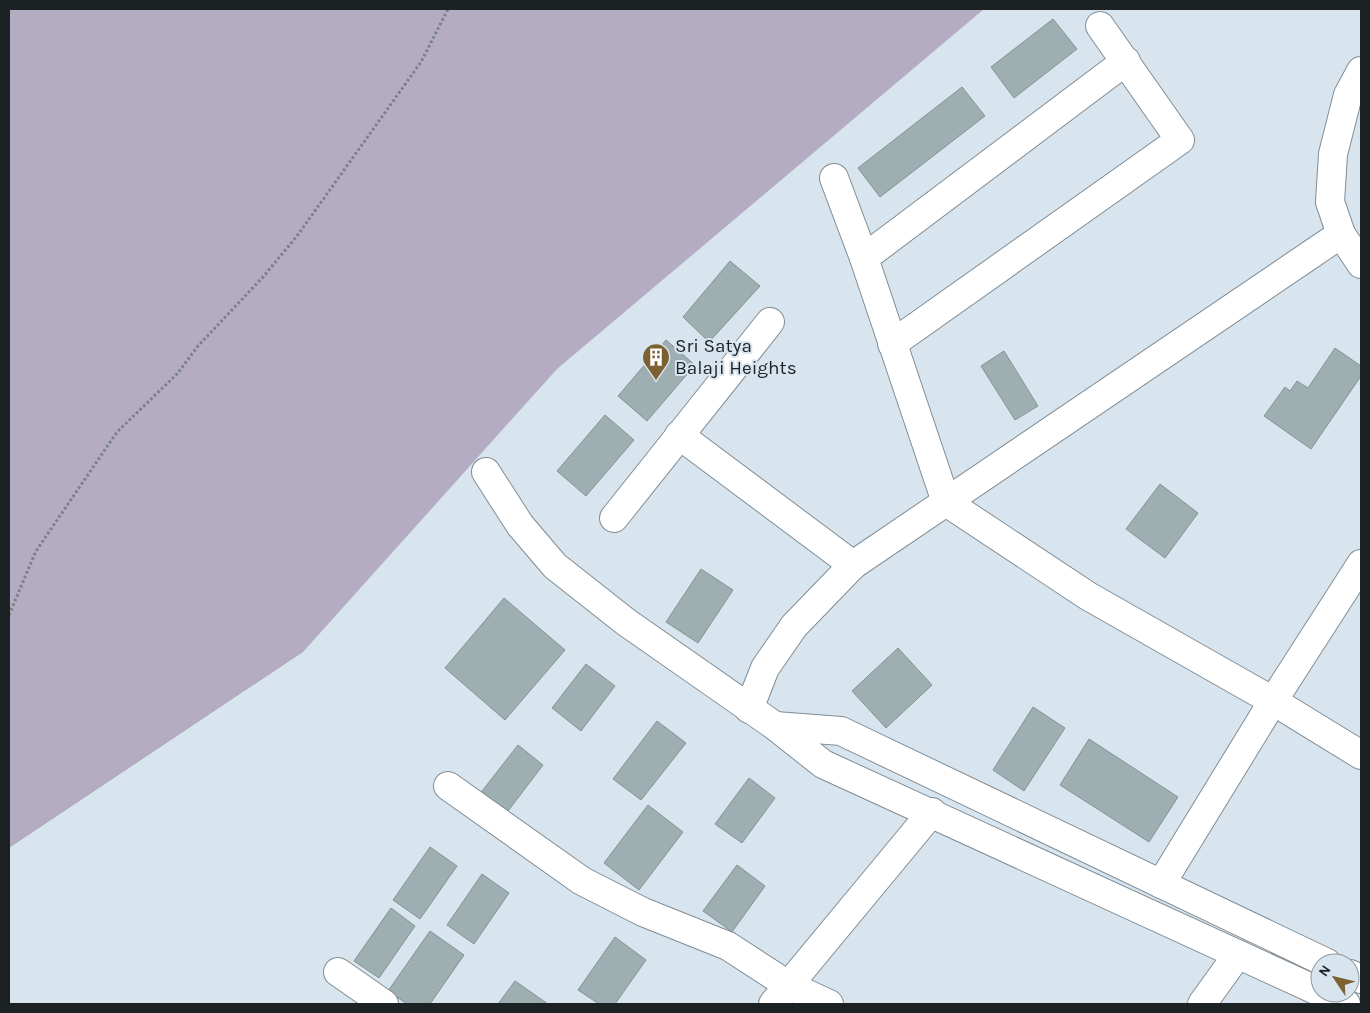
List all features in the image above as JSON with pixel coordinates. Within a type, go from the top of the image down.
[{"type":"street","points":[[892,344],[1180,140],[1100,26]]},
{"type":"street","points":[[864,258],[1126,61]]},
{"type":"street","points":[[1361,71],[1348,95],[1333,154],[1330,202],[1341,234],[1361,264]]},
{"type":"street","points":[[834,178],[864,258],[946,502],[1088,596],[1273,701],[1361,755]]},
{"type":"street","points":[[749,709],[765,668],[794,626],[853,565],[1341,234]]},
{"type":"street","points":[[614,518],[770,322]]},
{"type":"street","points":[[679,436],[853,565]]},
{"type":"street","points":[[486,472],[520,525],[555,566],[626,622],[775,726],[823,764],[932,812],[1310,988]]},
{"type":"street","points":[[1161,884],[1273,701],[1361,564]]},
{"type":"street","points":[[775,726],[841,731],[1310,955]]},
{"type":"street","points":[[448,786],[582,881],[643,912],[728,946],[781,994],[829,1004]]},
{"type":"street","points":[[781,994],[932,812]]},
{"type":"street","points":[[1202,1004],[1238,954]]},
{"type":"street","points":[[338,972],[384,1004]]},
{"type":"path","points":[[9,615],[36,551],[117,432],[177,374],[198,346],[263,277],[296,236],[420,62],[448,9]]},
{"type":"shaded area","points":[[9,9],[984,9],[557,369],[303,652],[9,848]]},
{"type":"building","points":[[1053,19],[1077,49],[1014,98],[991,67]]},
{"type":"building","points":[[962,87],[985,116],[880,197],[858,168]]},
{"type":"building","name":"Sri Satya Balaji Heights","points":[[730,261],[760,286],[709,342],[683,317]]},
{"type":"building","name":"Sri Satya Balaji Heights","points":[[666,340],[695,365],[647,421],[618,396]]},
{"type":"building","points":[[1335,348],[1361,366],[1361,376],[1311,449],[1264,416],[1285,387],[1290,391],[1297,381],[1308,388]]},
{"type":"building","points":[[1004,351],[1038,406],[1015,420],[981,366]]},
{"type":"building","points":[[605,415],[634,440],[586,496],[557,471]]},
{"type":"building","points":[[1160,484],[1198,513],[1165,558],[1126,529]]},
{"type":"building","points":[[701,569],[733,590],[698,643],[666,622]]},
{"type":"building","points":[[504,598],[565,650],[505,720],[445,668]]},
{"type":"building","points":[[898,648],[932,685],[886,728],[852,691]]},
{"type":"building","points":[[586,664],[615,686],[581,731],[552,708]]},
{"type":"building","points":[[1033,707],[1065,728],[1024,791],[993,770]]},
{"type":"building","points":[[657,721],[686,743],[641,800],[613,779]]},
{"type":"building","points":[[1089,739],[1178,797],[1149,842],[1060,785]]},
{"type":"building","points":[[518,745],[543,765],[505,815],[479,795]]},
{"type":"building","points":[[749,778],[775,798],[742,843],[715,824]]},
{"type":"building","points":[[648,805],[683,832],[639,890],[604,863]]},
{"type":"building","points":[[430,847],[457,866],[420,919],[393,900]]},
{"type":"building","points":[[737,865],[765,886],[732,932],[703,911]]},
{"type":"building","points":[[482,874],[509,893],[474,944],[447,925]]},
{"type":"building","points":[[391,908],[415,926],[379,978],[354,961]]},
{"type":"building","points":[[430,931],[464,955],[430,1004],[407,1004],[388,991]]},
{"type":"building","points":[[615,937],[646,960],[615,1004],[599,1004],[578,990]]},
{"type":"building","points":[[515,981],[548,1004],[498,1004]]},
{"type":"place","name":"Sri Satya Balaji Heights","points":[[656,381]]}]
